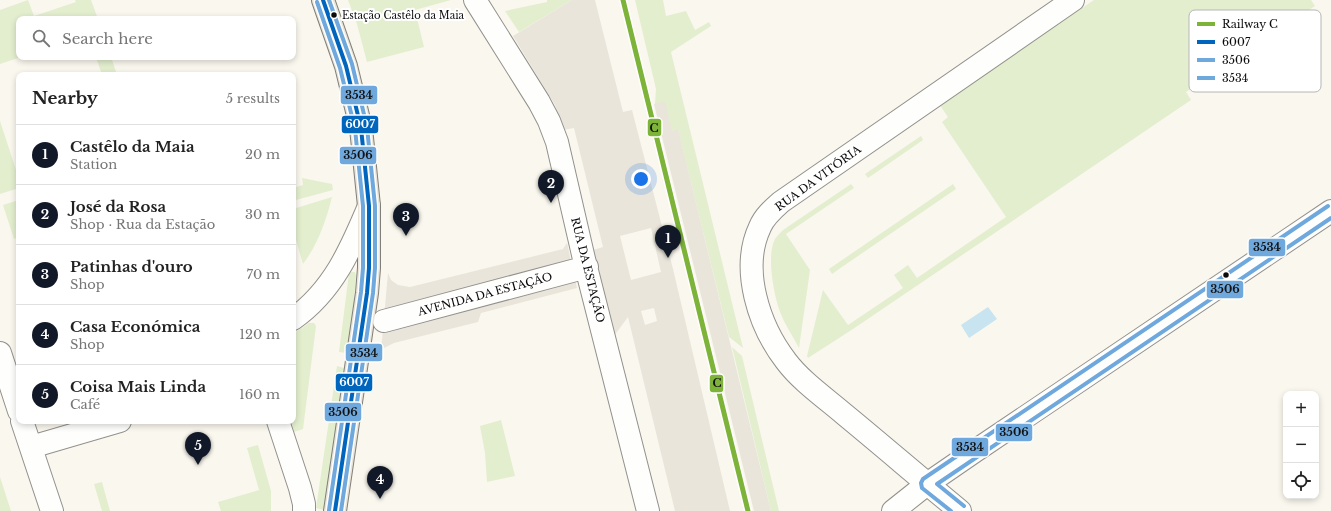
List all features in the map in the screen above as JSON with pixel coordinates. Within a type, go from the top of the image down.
[{"type":"main road","points":[[323,0],[346,66],[361,128],[368,206],[369,268],[367,293],[335,511]]},
{"type":"street","name":"RUA DA ESTAÇÃO","points":[[475,0],[539,102],[549,121],[557,142],[586,267],[648,511]]},
{"type":"street","name":"RUA DA VITÓRIA","points":[[960,511],[814,388],[787,362],[771,338],[758,306],[752,276],[754,243],[760,226],[773,209],[781,202],[1073,0]]},
{"type":"street","points":[[296,317],[303,312],[328,286],[355,241],[368,206]]},
{"type":"street","points":[[892,511],[927,484],[1331,211]]},
{"type":"street","name":"AVENIDA DA ESTAÇÃO","points":[[394,318],[586,267]]},
{"type":"street","points":[[0,353],[16,401]]},
{"type":"street","points":[[23,424],[52,511]]},
{"type":"street","points":[[31,447],[110,424]]},
{"type":"street","points":[[279,424],[300,488],[304,511]]},
{"type":"green space","points":[[28,0],[34,16],[16,16],[16,59],[0,64],[0,10]]},
{"type":"green space","points":[[75,0],[91,0],[97,16],[34,16],[76,2]]},
{"type":"green space","points":[[348,0],[451,0],[415,10],[424,47],[367,62],[357,24]]},
{"type":"green space","points":[[547,0],[572,0],[519,32],[505,11],[547,2]]},
{"type":"green space","points":[[635,0],[663,0],[666,16],[686,11],[695,30],[709,22],[711,26],[671,52],[743,348],[729,337],[678,130],[672,131],[655,104],[656,89]]},
{"type":"green space","points":[[1094,0],[1311,0],[1315,6],[1309,10],[1189,10],[1189,90],[1186,92],[1191,100],[808,358],[807,356],[823,290],[848,325],[903,288],[894,275],[908,265],[917,278],[1006,217],[942,122],[948,117],[939,104]]},
{"type":"green space","points":[[97,60],[112,60],[116,72],[101,72]]},
{"type":"green space","points":[[0,121],[16,170],[16,189],[0,194]]},
{"type":"green space","points":[[921,136],[923,140],[868,178],[865,174]]},
{"type":"green space","points":[[302,178],[332,184],[333,190],[296,200],[296,187],[303,185]]},
{"type":"green space","points":[[851,184],[854,188],[786,234],[810,270],[799,348],[784,321],[778,305],[773,286],[771,265],[772,246],[775,239],[783,230]]},
{"type":"green space","points":[[953,184],[956,189],[832,274],[829,269]]},
{"type":"green space","points":[[332,197],[321,232],[303,264],[296,240],[296,208]]},
{"type":"green space","points":[[16,201],[16,238],[14,239],[3,205]]},
{"type":"green space","points":[[355,272],[356,276],[352,326],[347,353],[339,352],[349,273]]},
{"type":"green space","points":[[309,323],[314,323],[316,326],[303,429],[294,432],[292,424],[296,424],[296,332]]},
{"type":"green space","points":[[732,347],[742,356],[779,511],[771,511]]},
{"type":"green space","points":[[337,366],[344,368],[324,510],[316,508]]},
{"type":"green space","points":[[501,420],[515,476],[487,482],[485,453],[480,426]]},
{"type":"green space","points":[[258,445],[271,491],[271,511],[221,511],[218,502],[259,490],[247,448]]},
{"type":"green space","points":[[0,477],[11,511],[0,511]]},
{"type":"green space","points":[[102,482],[110,511],[102,511],[94,484]]},
{"type":"shaded area","points":[[572,0],[595,0],[623,112],[632,110],[673,269],[730,511],[675,511],[628,317],[614,336],[593,250],[603,247],[574,128],[563,130],[555,105],[513,36]],"holes":[[[651,228],[661,272],[631,280],[620,236]],[[654,308],[657,321],[645,325],[641,311]]]},
{"type":"shaded area","points":[[665,101],[672,131],[678,129],[771,511],[754,511],[654,104]]},
{"type":"shaded area","points":[[567,243],[577,288],[481,313],[478,322],[394,343],[381,351],[388,273],[391,280],[398,285],[410,287],[563,249]]},
{"type":"water","points":[[988,307],[997,319],[969,338],[961,325]]},
{"type":"rail line","name":"C","points":[[623,0],[748,511]]},
{"type":"transit line","name":"6007","points":[[323,0],[346,66],[361,128],[369,206],[369,268],[367,293],[335,511]]},
{"type":"transit line","name":"3534","points":[[329,0],[352,64],[367,127],[375,206],[375,268],[373,293],[341,511]]},
{"type":"transit line","name":"3506","points":[[317,2],[340,68],[355,129],[363,206],[363,268],[361,292],[329,510]]},
{"type":"transit line","name":"3534","points":[[951,511],[922,488],[921,483],[923,479],[1328,206]]},
{"type":"transit line","name":"3506","points":[[964,506],[937,484],[1331,218]]},
{"type":"place","name":"Estação Castêlo da Maia","points":[[334,15]]},
{"type":"place","name":"José da Rosa","points":[[551,203]]},
{"type":"place","name":"Patinhas d'ouro","points":[[406,236]]},
{"type":"place","name":"Castêlo da Maia","points":[[668,258]]},
{"type":"place","name":"Coisa Mais Linda","points":[[198,465]]},
{"type":"place","name":"Casa Económica","points":[[380,499]]}]
